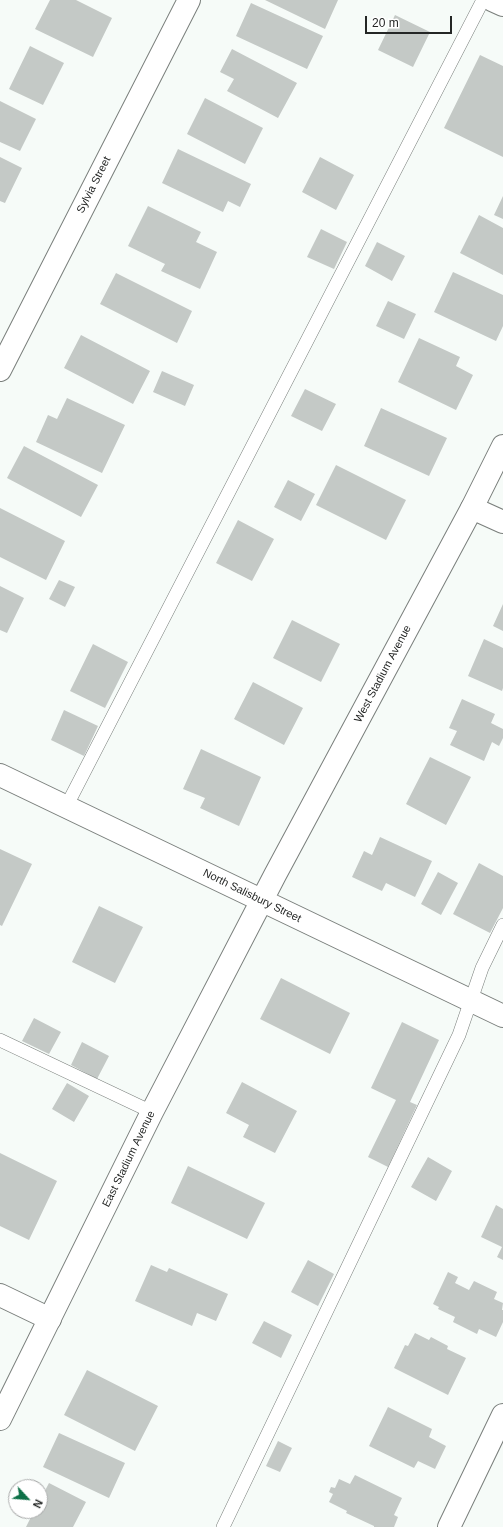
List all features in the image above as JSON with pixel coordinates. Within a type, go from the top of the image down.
[{"type":"street","name":"Sylvia Street","points":[[0,370],[189,0]]},
{"type":"street","points":[[492,0],[503,6]]},
{"type":"street","name":"West Stadium Avenue","points":[[262,901],[472,508],[503,446]]},
{"type":"street","points":[[472,508],[503,522]]},
{"type":"street","name":"North Salisbury Street","points":[[0,775],[503,1016]]},
{"type":"street","name":"East Stadium Avenue","points":[[0,1419],[152,1112],[262,901]]},
{"type":"street","points":[[0,1295],[50,1319]]},
{"type":"street","points":[[449,1527],[503,1415]]},
{"type":"lane","points":[[66,807],[483,0]]},
{"type":"lane","points":[[223,1527],[459,1035],[482,968],[503,925]]},
{"type":"lane","points":[[0,1040],[152,1112]]},
{"type":"building","points":[[50,0],[76,0],[112,18],[93,57],[35,29]]},
{"type":"building","points":[[265,0],[338,0],[325,29]]},
{"type":"building","points":[[251,3],[323,36],[307,69],[236,36]]},
{"type":"building","points":[[395,15],[430,32],[413,67],[378,50]]},
{"type":"building","points":[[30,46],[64,63],[43,105],[9,89]]},
{"type":"building","points":[[232,49],[297,83],[278,118],[227,91],[234,79],[220,72]]},
{"type":"building","points":[[480,55],[503,66],[503,157],[444,128]]},
{"type":"building","points":[[205,98],[263,128],[245,164],[187,134]]},
{"type":"building","points":[[0,101],[36,119],[20,151],[0,142]]},
{"type":"building","points":[[178,149],[251,184],[240,207],[228,201],[223,212],[162,183]]},
{"type":"building","points":[[0,157],[22,168],[5,203],[0,201]]},
{"type":"building","points":[[320,157],[354,175],[336,210],[302,192]]},
{"type":"building","points":[[503,196],[503,219],[494,215]]},
{"type":"building","points":[[148,206],[201,232],[196,242],[217,252],[200,289],[161,271],[165,264],[128,246]]},
{"type":"building","points":[[479,215],[503,228],[503,275],[460,253]]},
{"type":"building","points":[[321,229],[347,242],[334,269],[307,257]]},
{"type":"building","points":[[377,242],[405,256],[392,281],[365,266]]},
{"type":"building","points":[[453,272],[503,295],[503,326],[496,341],[434,312]]},
{"type":"building","points":[[116,273],[192,311],[177,343],[100,304]]},
{"type":"building","points":[[388,301],[416,314],[404,339],[376,326]]},
{"type":"building","points":[[81,335],[150,371],[133,404],[64,368]]},
{"type":"building","points":[[419,338],[460,357],[456,366],[473,375],[456,410],[398,382]]},
{"type":"building","points":[[162,371],[194,385],[185,406],[153,392]]},
{"type":"building","points":[[305,389],[336,404],[322,431],[291,416]]},
{"type":"building","points":[[67,398],[125,425],[102,473],[36,442],[48,415],[57,419]]},
{"type":"building","points":[[381,408],[447,438],[429,476],[364,446]]},
{"type":"building","points":[[24,446],[98,485],[81,517],[7,478]]},
{"type":"building","points":[[336,465],[406,500],[386,540],[316,505]]},
{"type":"building","points":[[288,480],[315,494],[301,521],[274,507]]},
{"type":"building","points":[[0,508],[65,541],[46,580],[0,557]]},
{"type":"building","points":[[238,520],[274,539],[252,581],[216,563]]},
{"type":"building","points":[[59,580],[75,587],[65,607],[49,599]]},
{"type":"building","points":[[0,586],[24,598],[7,633],[0,630]]},
{"type":"building","points":[[503,604],[503,631],[493,626]]},
{"type":"building","points":[[292,620],[340,644],[321,682],[273,658]]},
{"type":"building","points":[[484,639],[503,648],[502,691],[468,676]]},
{"type":"building","points":[[93,644],[128,662],[105,708],[70,691]]},
{"type":"building","points":[[253,682],[303,708],[284,745],[234,719]]},
{"type":"building","points":[[462,699],[495,714],[491,723],[503,729],[503,738],[499,746],[492,742],[484,761],[450,745],[457,731],[449,728]]},
{"type":"building","points":[[64,710],[98,726],[84,756],[51,740]]},
{"type":"building","points":[[201,749],[261,777],[239,826],[200,808],[205,798],[183,789]]},
{"type":"building","points":[[430,757],[471,777],[446,825],[406,804]]},
{"type":"building","points":[[380,837],[432,861],[415,897],[386,883],[382,891],[352,877],[364,851],[372,855]]},
{"type":"building","points":[[0,849],[32,864],[2,926],[0,925]]},
{"type":"building","points":[[479,863],[503,876],[503,908],[490,933],[453,914]]},
{"type":"building","points":[[438,872],[458,883],[441,915],[421,904]]},
{"type":"building","points":[[99,906],[143,927],[115,983],[72,962]]},
{"type":"building","points":[[281,978],[350,1013],[330,1054],[260,1019]]},
{"type":"building","points":[[34,1018],[61,1032],[49,1054],[22,1041]]},
{"type":"building","points":[[402,1022],[439,1040],[410,1102],[417,1105],[388,1167],[368,1157],[396,1100],[371,1088]]},
{"type":"building","points":[[82,1042],[109,1056],[97,1079],[71,1065]]},
{"type":"building","points":[[242,1082],[297,1111],[275,1153],[243,1137],[249,1125],[226,1113]]},
{"type":"building","points":[[67,1083],[89,1096],[74,1122],[52,1109]]},
{"type":"building","points":[[0,1153],[57,1181],[29,1240],[0,1226]]},
{"type":"building","points":[[428,1157],[452,1171],[436,1201],[411,1187]]},
{"type":"building","points":[[188,1166],[265,1203],[247,1239],[171,1203]]},
{"type":"building","points":[[496,1205],[503,1209],[503,1260],[497,1257],[502,1247],[481,1237]]},
{"type":"building","points":[[308,1260],[334,1274],[318,1306],[291,1292]]},
{"type":"building","points":[[151,1265],[167,1272],[169,1268],[228,1294],[216,1321],[197,1313],[192,1326],[135,1301]]},
{"type":"building","points":[[448,1272],[458,1277],[455,1283],[469,1290],[474,1281],[497,1292],[494,1299],[503,1303],[503,1322],[496,1337],[479,1329],[477,1334],[453,1322],[455,1317],[438,1309],[439,1307],[433,1304]]},
{"type":"building","points":[[264,1321],[292,1335],[281,1358],[252,1343]]},
{"type":"building","points":[[415,1333],[429,1340],[431,1337],[448,1346],[447,1349],[466,1358],[448,1395],[394,1368],[405,1345],[408,1346]]},
{"type":"building","points":[[87,1370],[158,1406],[135,1451],[64,1415]]},
{"type":"building","points":[[388,1407],[432,1429],[429,1437],[446,1446],[435,1469],[418,1461],[414,1468],[369,1446]]},
{"type":"building","points":[[59,1433],[125,1463],[109,1498],[43,1467]]},
{"type":"building","points":[[278,1441],[292,1448],[280,1472],[266,1466]]},
{"type":"building","points":[[355,1475],[402,1498],[394,1515],[398,1517],[394,1527],[374,1527],[346,1513],[347,1511],[329,1502],[333,1494],[329,1492],[331,1487],[335,1488],[339,1479],[350,1484]]},
{"type":"building","points":[[49,1483],[86,1502],[73,1527],[26,1527],[30,1519],[48,1519]]}]
